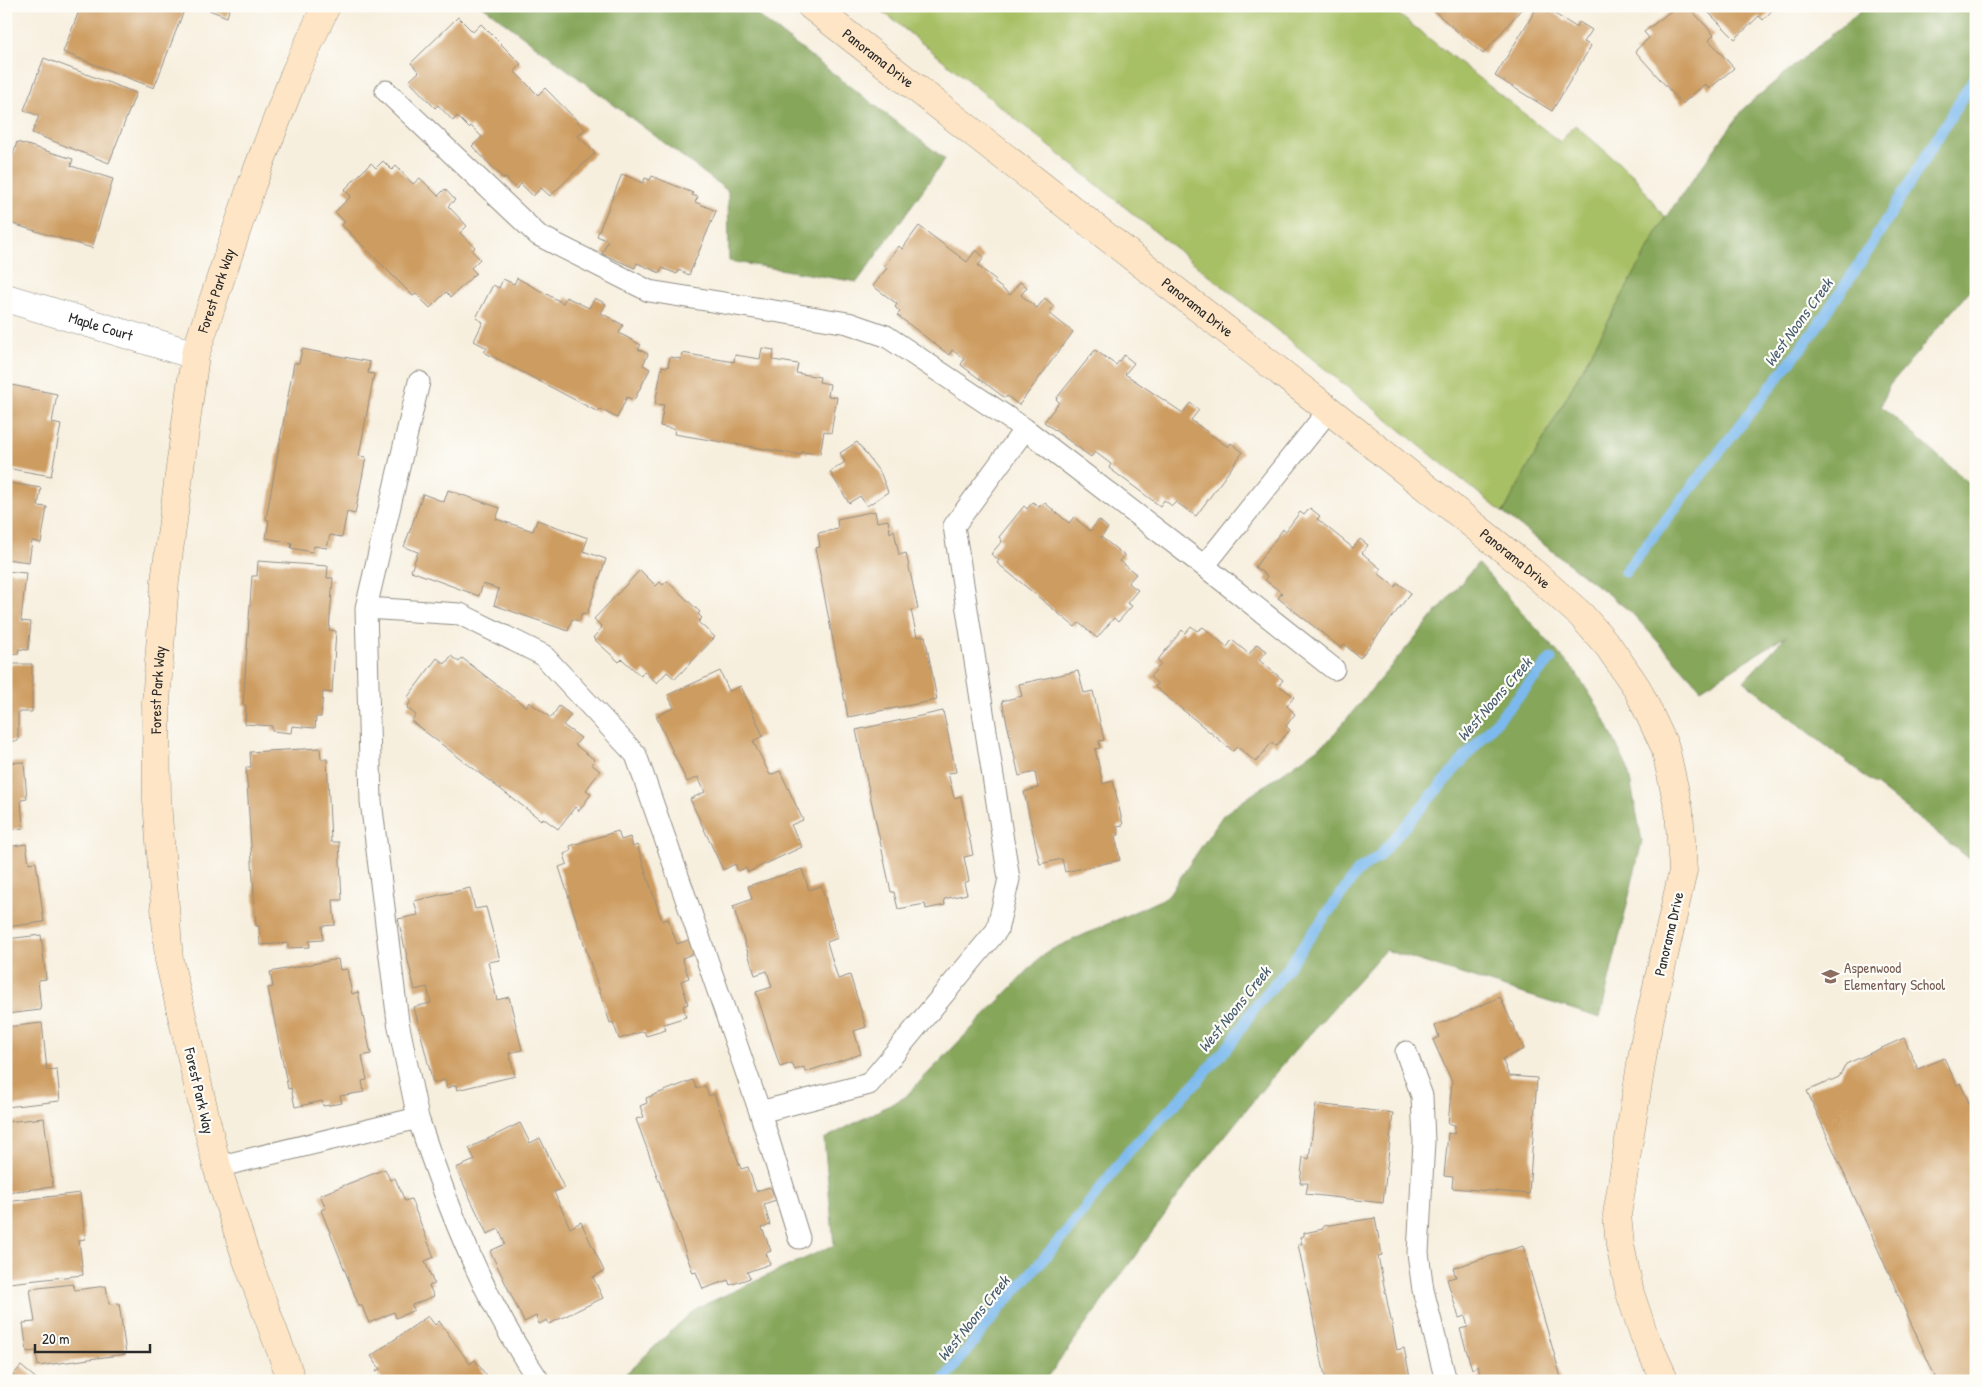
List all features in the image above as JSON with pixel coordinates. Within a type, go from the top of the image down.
[{"type":"street","name":"Forest Park Way","points":[[292,1381],[246,1257],[217,1166],[169,960],[157,801],[156,702],[165,581],[195,355],[252,184],[295,73],[326,6]]},
{"type":"street","name":"Panorama Drive","points":[[811,6],[1329,410],[1536,575],[1581,614],[1609,647],[1636,688],[1665,747],[1680,810],[1684,871],[1645,1040],[1617,1215],[1620,1245],[1630,1293],[1644,1335],[1666,1381]]},
{"type":"street","name":"Maple Court","points":[[6,298],[195,355]]},
{"type":"lane","points":[[386,91],[538,235],[649,291],[848,323],[886,336],[1025,429],[1204,566],[1334,670]]},
{"type":"lane","points":[[419,382],[366,608],[371,801],[398,1022],[418,1118],[449,1208],[485,1290],[520,1353],[540,1381]]},
{"type":"lane","points":[[1204,566],[1329,410]]},
{"type":"lane","points":[[760,1112],[868,1084],[997,930],[1009,879],[954,526],[1025,429]]},
{"type":"lane","points":[[366,608],[460,614],[543,655],[636,755],[760,1112],[799,1238]]},
{"type":"lane","points":[[1406,1052],[1422,1096],[1424,1141],[1418,1253],[1423,1290],[1446,1381]]},
{"type":"lane","points":[[217,1166],[418,1118]]},
{"type":"green space","points":[[483,6],[745,6],[945,159],[857,282],[729,261],[728,191]]},
{"type":"green space","points":[[876,6],[1388,6],[1560,142],[1575,125],[1634,176],[1665,218],[1503,513]]},
{"type":"green space","points":[[1866,6],[1976,6],[1976,283],[1888,387],[1881,406],[1976,489],[1976,864],[1744,681],[1786,636],[1701,689],[1631,612],[1503,513],[1665,218],[1745,107]]},
{"type":"green space","points":[[1478,563],[1576,673],[1600,710],[1628,769],[1642,841],[1600,1018],[1385,950],[1277,1071],[1189,1181],[1045,1381],[618,1381],[695,1309],[834,1245],[824,1139],[905,1097],[1046,952],[1167,897],[1223,815],[1328,741]]},
{"type":"building","points":[[81,6],[166,6],[183,13],[154,88],[63,52]]},
{"type":"building","points":[[199,6],[230,6],[227,17]]},
{"type":"building","points":[[1439,6],[1524,6],[1483,54],[1434,11]]},
{"type":"building","points":[[1538,6],[1542,6],[1576,27],[1579,22],[1592,30],[1584,42],[1591,46],[1552,111],[1495,76]]},
{"type":"building","points":[[1677,6],[1688,6],[1714,35],[1709,40],[1734,68],[1709,89],[1705,84],[1682,104],[1635,51],[1649,38],[1644,32]]},
{"type":"building","points":[[1702,6],[1776,6],[1763,20],[1759,16],[1735,39]]},
{"type":"building","points":[[458,17],[473,32],[481,24],[521,64],[514,71],[538,95],[545,88],[585,129],[578,136],[595,153],[550,196],[541,188],[533,196],[521,184],[516,189],[472,146],[482,137],[457,116],[453,121],[438,105],[435,108],[409,81],[419,72],[411,63]]},
{"type":"building","points":[[44,58],[136,93],[109,163],[32,133],[39,116],[24,110]]},
{"type":"building","points":[[17,142],[73,159],[71,166],[113,179],[92,248],[6,222],[6,177]]},
{"type":"building","points":[[383,161],[392,170],[396,166],[413,184],[420,178],[438,196],[445,189],[455,200],[448,206],[467,226],[460,233],[475,247],[472,251],[480,259],[471,268],[476,273],[451,297],[446,292],[430,308],[416,294],[413,296],[342,225],[345,222],[335,212],[351,196],[344,190],[371,163],[376,168]]},
{"type":"building","points":[[622,174],[643,183],[645,178],[650,180],[652,176],[693,193],[692,195],[698,197],[695,202],[716,211],[689,275],[679,270],[677,274],[662,268],[660,273],[637,263],[635,268],[602,254],[608,241],[597,236]]},
{"type":"building","points":[[919,226],[967,262],[976,250],[984,257],[978,266],[996,280],[994,282],[1010,295],[1020,282],[1027,287],[1021,295],[1037,308],[1045,298],[1054,306],[1049,313],[1073,332],[1019,405],[1007,396],[1005,398],[961,365],[964,359],[952,350],[949,355],[897,315],[900,312],[895,307],[897,304],[873,286],[887,268],[884,266],[899,246],[902,249]]},
{"type":"building","points":[[517,278],[563,303],[566,297],[589,308],[595,298],[606,304],[601,313],[623,325],[619,333],[641,345],[638,349],[648,354],[643,365],[650,369],[634,400],[627,397],[617,418],[600,409],[598,412],[484,352],[487,348],[474,341],[483,322],[476,318],[493,285],[499,288],[503,279],[514,284]]},
{"type":"building","points":[[762,348],[774,350],[773,360],[798,364],[796,373],[820,377],[819,382],[830,384],[828,396],[837,397],[831,433],[824,431],[820,454],[802,452],[801,455],[674,434],[675,429],[660,426],[664,405],[655,404],[662,366],[668,367],[670,357],[681,359],[682,353],[734,362],[735,355],[760,359]]},
{"type":"building","points":[[302,349],[370,362],[368,373],[374,374],[359,456],[366,457],[355,514],[347,512],[342,537],[330,535],[327,548],[314,546],[312,552],[291,548],[292,543],[266,538],[269,520],[266,519],[294,363],[299,363]]},
{"type":"building","points":[[1095,350],[1116,365],[1124,355],[1134,363],[1125,374],[1183,413],[1190,403],[1199,410],[1191,420],[1228,447],[1231,443],[1243,452],[1196,516],[1176,502],[1172,506],[1164,500],[1160,506],[1109,468],[1111,464],[1095,452],[1091,457],[1044,422],[1059,402],[1056,399]]},
{"type":"building","points":[[6,384],[57,394],[52,423],[61,425],[51,476],[6,468]]},
{"type":"building","points":[[857,442],[881,474],[888,492],[867,506],[860,496],[849,503],[830,472],[845,462],[840,453]]},
{"type":"building","points":[[6,477],[9,478],[9,483],[41,488],[38,506],[47,507],[41,543],[32,541],[29,562],[6,559]]},
{"type":"building","points":[[448,490],[500,508],[496,519],[533,531],[537,520],[588,538],[583,551],[606,559],[587,614],[582,613],[579,621],[572,619],[568,631],[494,605],[499,589],[483,584],[479,596],[411,571],[418,552],[404,547],[423,494],[444,502]]},
{"type":"building","points":[[1033,502],[1039,507],[1045,503],[1069,523],[1074,517],[1090,531],[1099,520],[1108,528],[1101,537],[1125,556],[1120,561],[1136,574],[1128,583],[1138,590],[1127,603],[1132,606],[1118,622],[1114,618],[1097,638],[1079,623],[1075,627],[997,563],[999,560],[991,554],[1002,541],[999,537],[1024,506],[1027,509]]},
{"type":"building","points":[[1310,508],[1320,516],[1317,519],[1353,548],[1360,539],[1368,545],[1362,553],[1381,569],[1378,573],[1395,587],[1398,583],[1411,593],[1360,658],[1344,644],[1341,648],[1278,598],[1282,593],[1265,580],[1267,576],[1255,567],[1283,529],[1285,532],[1300,512],[1304,515]]},
{"type":"building","points":[[875,511],[877,522],[888,520],[890,533],[894,530],[899,555],[906,553],[918,609],[911,610],[917,637],[925,636],[937,700],[848,717],[815,548],[820,547],[818,533],[838,529],[837,519]]},
{"type":"building","points":[[258,561],[328,566],[327,578],[333,578],[329,630],[336,631],[332,693],[323,692],[321,717],[316,717],[315,728],[292,726],[291,733],[272,731],[272,726],[245,724],[246,705],[243,705],[252,576],[257,576]]},
{"type":"building","points":[[640,570],[656,586],[660,582],[663,585],[667,581],[700,612],[698,614],[702,618],[698,622],[715,637],[675,679],[667,672],[657,683],[644,671],[641,676],[622,659],[619,662],[593,638],[602,627],[594,619]]},
{"type":"building","points":[[6,571],[26,573],[21,621],[31,622],[28,650],[19,649],[18,654],[6,653]]},
{"type":"building","points":[[1191,626],[1197,631],[1203,627],[1227,647],[1232,640],[1249,654],[1257,644],[1267,651],[1259,660],[1283,680],[1279,685],[1294,697],[1287,706],[1295,714],[1286,726],[1290,730],[1276,746],[1272,742],[1256,762],[1237,747],[1233,751],[1155,687],[1158,684],[1150,677],[1161,664],[1157,661],[1182,630],[1185,633]]},
{"type":"building","points":[[451,656],[459,662],[462,658],[526,707],[529,702],[551,718],[559,706],[571,715],[563,725],[581,738],[575,745],[595,760],[591,764],[600,771],[586,790],[591,794],[579,811],[575,807],[558,829],[543,818],[541,820],[411,721],[416,715],[407,708],[411,701],[407,698],[437,658],[445,664]]},
{"type":"building","points":[[6,664],[32,664],[32,712],[18,712],[18,741],[6,741]]},
{"type":"building","points":[[720,671],[729,691],[741,686],[763,736],[753,741],[770,775],[780,771],[803,820],[791,825],[802,847],[748,872],[746,868],[738,871],[735,864],[723,870],[690,799],[705,792],[698,777],[687,782],[656,716],[674,708],[668,695]]},
{"type":"building","points":[[1078,671],[1084,693],[1093,691],[1104,740],[1099,741],[1100,748],[1095,749],[1103,784],[1113,781],[1123,825],[1117,826],[1119,835],[1115,836],[1120,860],[1065,872],[1062,859],[1040,864],[1024,792],[1038,788],[1035,772],[1019,776],[1002,701],[1022,696],[1019,684]]},
{"type":"building","points":[[943,711],[956,772],[948,773],[954,798],[961,796],[973,855],[964,857],[969,881],[964,883],[967,894],[944,899],[945,905],[926,909],[925,904],[898,909],[894,892],[891,892],[856,730]]},
{"type":"building","points":[[320,748],[321,759],[327,759],[331,842],[339,842],[342,900],[333,900],[335,925],[322,926],[323,940],[309,941],[310,947],[288,948],[288,943],[260,945],[259,926],[256,926],[246,767],[251,767],[250,752]]},
{"type":"building","points":[[24,762],[27,799],[21,800],[23,828],[6,830],[6,763]]},
{"type":"building","points":[[618,831],[621,840],[630,837],[633,847],[637,845],[662,921],[668,919],[677,944],[691,939],[695,953],[682,958],[689,978],[681,981],[688,1004],[683,1006],[686,1017],[664,1024],[666,1030],[646,1036],[644,1031],[619,1039],[613,1022],[610,1023],[559,867],[567,864],[564,854],[571,851],[570,846]]},
{"type":"building","points":[[26,844],[29,863],[36,862],[44,922],[6,927],[6,847]]},
{"type":"building","points":[[802,869],[809,890],[821,886],[838,938],[827,942],[838,979],[850,975],[866,1027],[854,1031],[861,1054],[805,1072],[804,1067],[795,1070],[792,1063],[780,1067],[756,992],[772,987],[767,971],[755,975],[733,906],[752,899],[748,886]]},
{"type":"building","points":[[470,888],[475,909],[486,907],[500,960],[488,962],[497,1000],[509,997],[522,1050],[509,1053],[515,1076],[457,1090],[456,1085],[447,1088],[445,1080],[433,1083],[414,1007],[431,1003],[427,987],[415,990],[398,919],[418,915],[414,901]]},
{"type":"building","points":[[41,935],[46,979],[38,980],[41,1010],[6,1014],[6,939]]},
{"type":"building","points":[[338,959],[340,970],[347,969],[352,994],[358,992],[371,1054],[362,1056],[367,1080],[362,1081],[364,1092],[340,1096],[342,1103],[323,1106],[322,1101],[295,1107],[291,1088],[288,1089],[268,988],[273,987],[270,972]]},
{"type":"building","points":[[1500,997],[1524,1049],[1502,1059],[1509,1076],[1537,1078],[1529,1194],[1452,1188],[1453,1177],[1444,1176],[1448,1133],[1454,1134],[1455,1125],[1448,1124],[1452,1082],[1433,1040],[1439,1037],[1435,1026]]},
{"type":"building","points":[[42,1023],[47,1070],[57,1069],[60,1101],[6,1107],[6,1027]]},
{"type":"building","name":"Aspenwood Elementary School","points":[[1904,1038],[1918,1069],[1944,1058],[1957,1085],[1960,1083],[1976,1118],[1976,1381],[1937,1381],[1807,1091],[1839,1077],[1846,1064]]},
{"type":"building","points":[[693,1080],[697,1089],[705,1086],[709,1096],[714,1094],[741,1169],[748,1167],[756,1191],[770,1187],[776,1200],[764,1204],[770,1225],[762,1228],[771,1251],[766,1253],[770,1264],[747,1272],[750,1278],[730,1285],[728,1280],[703,1289],[696,1272],[693,1273],[636,1119],[644,1117],[640,1106],[647,1103],[646,1098]]},
{"type":"building","points":[[1316,1104],[1393,1113],[1383,1203],[1306,1194],[1308,1183],[1300,1183],[1303,1157],[1309,1159]]},
{"type":"building","points":[[44,1118],[53,1187],[6,1192],[6,1122]]},
{"type":"building","points":[[520,1123],[530,1143],[540,1138],[564,1188],[554,1192],[570,1228],[581,1222],[604,1271],[593,1277],[603,1298],[549,1324],[547,1320],[539,1324],[536,1316],[524,1322],[490,1251],[505,1244],[499,1229],[487,1234],[456,1168],[475,1160],[469,1148]]},
{"type":"building","points":[[385,1169],[390,1180],[395,1178],[405,1201],[411,1199],[434,1257],[425,1261],[434,1284],[429,1286],[434,1296],[412,1305],[414,1310],[396,1318],[394,1312],[369,1323],[362,1306],[359,1306],[321,1210],[326,1208],[320,1195]]},
{"type":"building","points":[[80,1193],[85,1239],[79,1240],[83,1275],[9,1283],[6,1264],[6,1202]]},
{"type":"building","points":[[1375,1218],[1382,1255],[1378,1256],[1397,1350],[1404,1348],[1411,1381],[1326,1381],[1298,1244],[1302,1244],[1300,1237],[1304,1236],[1304,1233],[1323,1229],[1323,1226]]},
{"type":"building","points":[[1523,1246],[1562,1381],[1472,1381],[1481,1378],[1478,1366],[1472,1369],[1460,1329],[1468,1327],[1465,1316],[1459,1318],[1447,1279],[1456,1277],[1453,1268]]},
{"type":"building","points":[[73,1284],[75,1290],[106,1286],[109,1304],[119,1303],[126,1354],[38,1366],[36,1351],[27,1352],[23,1323],[35,1322],[30,1289]]},
{"type":"building","points":[[428,1316],[435,1325],[439,1321],[470,1364],[475,1360],[490,1381],[383,1381],[376,1371],[380,1369],[371,1356]]},
{"type":"building","points":[[21,1366],[39,1381],[8,1381]]},
{"type":"waterway","name":"West Noons Creek","points":[[1625,572],[1812,334],[1864,257],[1976,75]]},
{"type":"waterway","name":"West Noons Creek","points":[[943,1381],[1001,1307],[1066,1233],[1129,1151],[1194,1085],[1232,1042],[1254,1008],[1280,978],[1358,871],[1379,856],[1551,659]]},
{"type":"place","name":"Aspenwood Elementary School","points":[[1830,977]]}]
